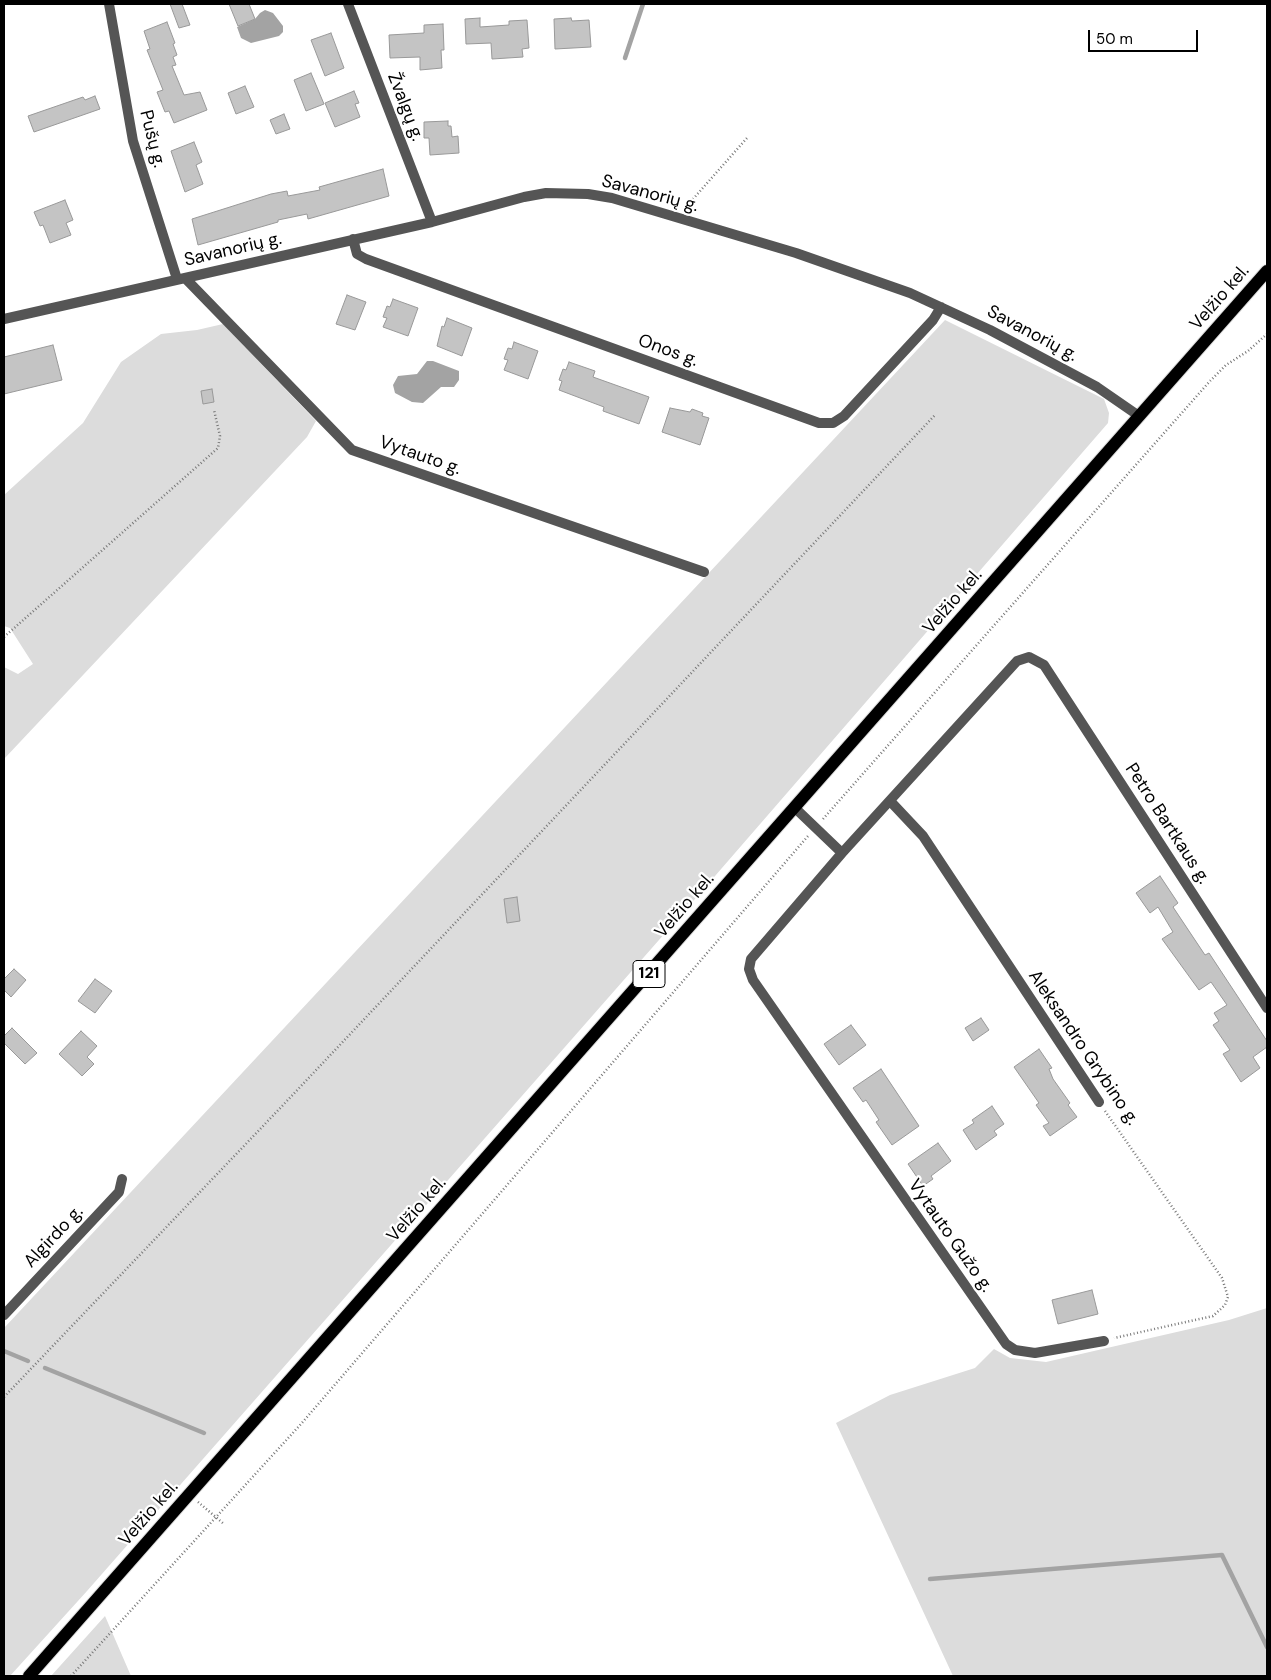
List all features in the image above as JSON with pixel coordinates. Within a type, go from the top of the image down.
[{"type":"main road","name":"Velžio kel.","points":[[29,1676],[1267,271]]},
{"type":"street","name":"Pušų g.","points":[[108,4],[132,140],[181,279]]},
{"type":"street","name":"Žvalgų g.","points":[[348,4],[432,222]]},
{"type":"street","name":"Savanorių g.","points":[[4,319],[432,222],[546,192],[566,192],[612,198],[866,276],[941,307],[990,330],[1097,387],[1139,416]]},
{"type":"street","name":"Onos g.","points":[[353,239],[357,254],[366,259],[819,423],[832,423],[844,416],[933,320],[941,307]]},
{"type":"street","name":"Vytauto g.","points":[[181,279],[352,450],[704,572]]},
{"type":"street","name":"Petro Bartkaus g.","points":[[891,802],[1017,661],[1029,658],[1037,660],[1044,665],[1267,1008]]},
{"type":"street","points":[[795,808],[842,853],[891,802]]},
{"type":"street","name":"Aleksandro Grybino g.","points":[[891,802],[922,836],[1099,1102]]},
{"type":"street","name":"Vytauto Gužo g.","points":[[842,853],[756,952],[749,969],[752,980],[1006,1344],[1014,1350],[1035,1353],[1104,1341]]},
{"type":"street","name":"Algirdo g.","points":[[4,1315],[119,1192],[122,1180]]},
{"type":"path","points":[[677,217],[747,138]]},
{"type":"path","points":[[72,1676],[314,1409],[816,827],[1210,381],[1226,365],[1248,351],[1267,334]]},
{"type":"path","points":[[4,637],[218,448],[220,436],[214,410]]},
{"type":"path","points":[[4,1396],[285,1104],[935,415]]},
{"type":"path","name":"Aleksandro Grybino g.","points":[[1099,1102],[1222,1278],[1228,1297],[1225,1305],[1213,1316],[1104,1341]]},
{"type":"path","points":[[190,1494],[224,1524]]},
{"type":"shaded area","points":[[265,10],[273,13],[283,26],[283,32],[279,36],[251,43],[241,38],[237,27],[255,19]]},
{"type":"shaded area","points":[[945,320],[1104,399],[1109,413],[1108,423],[702,891],[87,1591],[10,1676],[4,1676],[4,1328]]},
{"type":"shaded area","points":[[223,324],[316,421],[307,437],[4,759],[4,667],[18,674],[33,664],[10,628],[4,626],[4,495],[83,423],[121,362],[161,334],[197,330]]},
{"type":"shaded area","points":[[427,361],[433,361],[459,371],[459,380],[454,387],[441,387],[423,403],[412,402],[395,393],[393,385],[398,376],[417,374]]},
{"type":"shaded area","points":[[1267,1308],[1267,1676],[953,1676],[836,1423],[890,1395],[975,1368],[994,1349],[1010,1358],[1046,1362],[1229,1320]]},
{"type":"shaded area","points":[[105,1616],[131,1676],[51,1676]]},
{"type":"building","points":[[170,4],[182,4],[190,25],[179,28]]},
{"type":"building","points":[[229,4],[249,4],[255,19],[238,26]]},
{"type":"building","points":[[480,18],[480,27],[509,25],[509,21],[527,20],[529,48],[522,49],[523,57],[492,59],[491,43],[466,44],[465,19]]},
{"type":"building","points":[[571,18],[572,21],[589,20],[591,47],[555,49],[554,19]]},
{"type":"building","points":[[167,22],[175,43],[173,44],[177,55],[173,57],[176,65],[172,66],[184,95],[200,92],[207,110],[174,123],[169,111],[165,112],[157,92],[163,90],[147,50],[150,49],[144,31]]},
{"type":"building","points":[[443,24],[444,50],[441,50],[442,68],[420,70],[420,57],[390,58],[389,35],[424,33],[424,25]]},
{"type":"building","points":[[331,33],[344,68],[325,76],[311,40]]},
{"type":"building","points":[[311,73],[324,104],[306,111],[294,80]]},
{"type":"building","points":[[245,86],[254,107],[236,114],[228,93]]},
{"type":"building","points":[[354,91],[359,103],[355,104],[360,117],[335,127],[325,103]]},
{"type":"building","points":[[95,96],[100,109],[34,132],[28,116],[83,97],[85,100]]},
{"type":"building","points":[[284,114],[290,129],[276,134],[270,120]]},
{"type":"building","points":[[448,121],[448,126],[451,126],[452,137],[458,136],[459,153],[430,155],[429,138],[424,138],[424,122]]},
{"type":"building","points":[[194,142],[202,162],[196,165],[203,184],[185,192],[171,151]]},
{"type":"building","points":[[383,169],[389,196],[308,219],[307,214],[278,220],[278,222],[198,245],[192,219],[271,194],[287,191],[288,196],[320,190],[319,187]]},
{"type":"building","points":[[65,200],[73,220],[66,223],[71,235],[50,243],[43,225],[40,226],[34,212]]},
{"type":"building","points":[[347,295],[366,302],[355,330],[336,324]]},
{"type":"building","points":[[393,299],[418,308],[408,336],[383,327],[387,318],[383,317],[387,306],[390,307]]},
{"type":"building","points":[[447,318],[472,328],[462,356],[437,346],[442,326],[444,327]]},
{"type":"building","points":[[514,342],[538,351],[528,379],[504,370],[508,360],[504,359],[508,348],[512,349]]},
{"type":"building","points":[[53,345],[62,380],[4,394],[4,357]]},
{"type":"building","points":[[569,362],[595,371],[593,377],[649,397],[639,424],[603,411],[604,407],[559,390],[562,381],[559,380],[563,369],[566,370]]},
{"type":"building","points":[[212,389],[214,402],[203,404],[201,391]]},
{"type":"building","points":[[670,408],[690,412],[692,409],[703,413],[702,416],[709,418],[700,445],[662,432]]},
{"type":"building","points":[[1160,876],[1178,903],[1173,907],[1205,955],[1209,953],[1267,1041],[1267,1047],[1253,1057],[1260,1068],[1241,1082],[1223,1054],[1230,1050],[1213,1025],[1219,1021],[1214,1013],[1227,1005],[1211,982],[1199,990],[1162,939],[1173,932],[1158,907],[1150,913],[1136,893]]},
{"type":"building","points":[[517,897],[520,921],[507,923],[504,899]]},
{"type":"building","points":[[14,969],[26,980],[11,997],[4,990],[4,979]]},
{"type":"building","points":[[95,979],[112,991],[95,1013],[78,1001]]},
{"type":"building","points":[[981,1018],[989,1030],[973,1041],[965,1028]]},
{"type":"building","points":[[851,1025],[866,1045],[839,1065],[824,1044]]},
{"type":"building","points":[[12,1028],[37,1053],[25,1064],[4,1043],[4,1036]]},
{"type":"building","points":[[81,1031],[97,1046],[87,1057],[94,1064],[82,1076],[59,1054]]},
{"type":"building","points":[[1039,1049],[1052,1068],[1049,1069],[1053,1079],[1070,1103],[1068,1105],[1077,1117],[1050,1136],[1043,1126],[1049,1123],[1036,1105],[1039,1103],[1014,1067]]},
{"type":"building","points":[[881,1069],[919,1126],[892,1145],[876,1122],[879,1120],[866,1100],[863,1102],[853,1088]]},
{"type":"building","points":[[992,1106],[1004,1124],[994,1131],[997,1135],[976,1150],[963,1130],[974,1123],[972,1120]]},
{"type":"building","points":[[938,1143],[951,1161],[931,1176],[933,1179],[923,1186],[908,1164]]},
{"type":"building","points":[[1092,1290],[1098,1314],[1058,1324],[1052,1300]]},
{"type":"waterway","points":[[625,58],[643,4]]},
{"type":"waterway","points":[[4,1351],[28,1361]]},
{"type":"waterway","points":[[45,1368],[204,1433]]},
{"type":"waterway","points":[[930,1579],[1222,1555],[1267,1647]]}]
